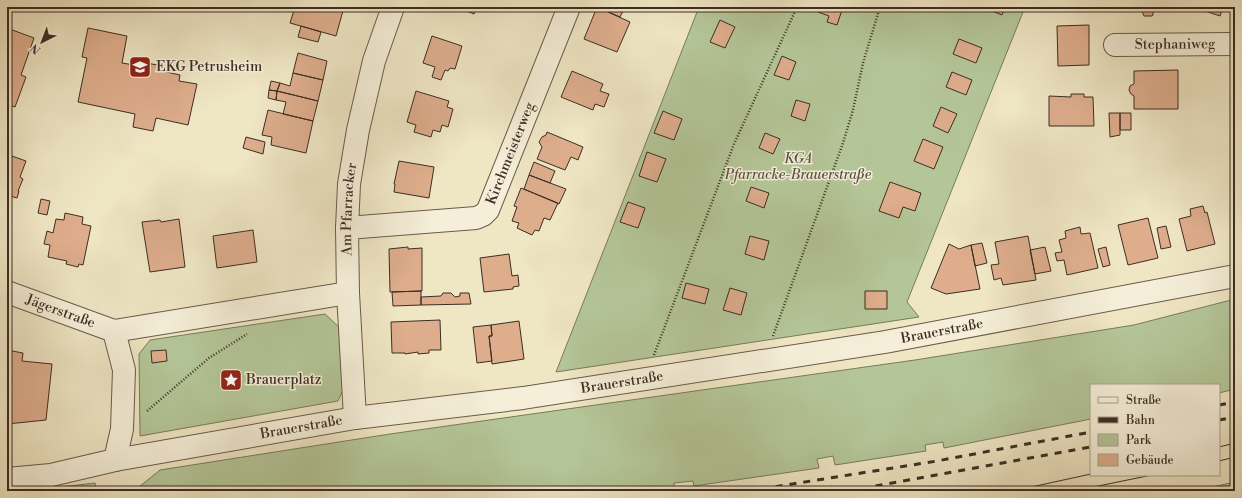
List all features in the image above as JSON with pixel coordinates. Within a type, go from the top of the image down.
[{"type":"street","name":"Am Pfarracker","points":[[355,418],[348,293],[347,228],[349,184],[358,130],[374,61],[393,7]]},
{"type":"street","name":"Kirchmeisterweg","points":[[347,228],[476,218],[483,215],[488,210],[569,7]]},
{"type":"street","name":"Stephaniweg","points":[[1115,45],[1235,44]]},
{"type":"street","name":"Brauerstraße","points":[[7,479],[51,475],[115,460],[355,418],[523,398],[886,342],[1235,276]]},
{"type":"street","name":"Jägerstraße","points":[[7,292],[114,331]]},
{"type":"street","points":[[115,460],[122,429],[124,370],[114,331],[348,293]]},
{"type":"path","points":[[653,357],[734,144],[797,7]]},
{"type":"path","points":[[772,338],[843,144],[853,110],[863,63],[880,7]]},
{"type":"path","points":[[144,413],[209,358],[252,331]]},
{"type":"green space","name":"KGA Pfarracke-Brauerstraße","points":[[699,7],[1025,7],[907,302],[919,317],[556,372]]},
{"type":"green space","points":[[1235,299],[1235,389],[1220,393],[1220,384],[1090,384],[1090,419],[944,448],[943,442],[925,445],[926,451],[835,465],[833,456],[817,459],[819,468],[694,486],[693,481],[674,483],[675,489],[657,491],[25,491],[95,483],[97,490],[139,487],[160,470],[390,434],[915,360],[1134,325]]},
{"type":"green space","points":[[325,314],[341,329],[343,390],[338,401],[140,436],[139,354],[150,340]]},
{"type":"green space","points":[[1235,482],[1235,491],[1194,491]]},
{"type":"building","points":[[295,7],[344,7],[336,36],[290,23]]},
{"type":"building","points":[[457,7],[477,7],[474,14]]},
{"type":"building","points":[[597,7],[630,22],[617,52],[584,39]]},
{"type":"building","points":[[597,7],[625,7],[620,17]]},
{"type":"building","points":[[820,7],[834,7],[842,10],[837,25],[827,22],[829,16],[818,12]]},
{"type":"building","points":[[982,7],[1005,7],[1002,15]]},
{"type":"building","points":[[1133,7],[1166,7],[1166,11],[1153,11],[1152,16],[1144,16],[1142,11],[1133,11]]},
{"type":"building","points":[[1200,7],[1223,7],[1220,16],[1199,9]]},
{"type":"building","points":[[1223,7],[1235,7],[1235,9],[1232,10]]},
{"type":"building","points":[[720,20],[735,27],[725,48],[710,42]]},
{"type":"building","points":[[1089,25],[1089,65],[1058,66],[1057,26]]},
{"type":"building","points":[[301,26],[321,32],[318,42],[298,37]]},
{"type":"building","points":[[7,28],[34,38],[21,75],[26,77],[15,107],[7,104]]},
{"type":"building","points":[[88,28],[127,36],[122,63],[140,66],[141,62],[163,66],[162,71],[180,75],[179,81],[197,84],[188,125],[156,118],[153,131],[133,127],[135,114],[78,102],[87,58],[82,57]]},
{"type":"building","points":[[432,36],[462,46],[455,69],[450,68],[448,71],[445,70],[441,80],[432,77],[435,67],[423,63]]},
{"type":"building","points":[[959,39],[982,48],[976,63],[953,54]]},
{"type":"building","points":[[298,53],[327,61],[323,80],[293,73]]},
{"type":"building","points":[[782,56],[796,62],[789,80],[774,75]]},
{"type":"building","points":[[1178,70],[1178,109],[1134,109],[1134,96],[1129,90],[1130,86],[1134,84],[1134,71]]},
{"type":"building","points":[[572,71],[603,84],[600,91],[609,94],[604,107],[595,104],[593,110],[561,97]]},
{"type":"building","points":[[952,72],[972,80],[966,95],[946,87]]},
{"type":"building","points":[[293,73],[323,80],[318,101],[277,91],[280,83],[290,86]]},
{"type":"building","points":[[271,81],[280,83],[277,91],[269,90]]},
{"type":"building","points":[[269,90],[277,91],[276,100],[268,98]]},
{"type":"building","points":[[277,91],[318,101],[313,121],[283,114],[286,102],[276,100]]},
{"type":"building","points":[[416,91],[449,101],[447,107],[453,109],[448,127],[442,125],[440,132],[433,130],[431,137],[414,132],[416,125],[407,122]]},
{"type":"building","points":[[1071,94],[1084,94],[1084,97],[1093,97],[1094,126],[1049,126],[1049,96],[1071,97]]},
{"type":"building","points":[[796,100],[810,104],[805,121],[791,116]]},
{"type":"building","points":[[941,107],[957,114],[948,133],[933,126]]},
{"type":"building","points":[[268,110],[313,121],[306,153],[271,145],[272,137],[262,135]]},
{"type":"building","points":[[663,111],[682,119],[674,140],[654,133]]},
{"type":"building","points":[[1109,113],[1120,113],[1120,135],[1110,137]]},
{"type":"building","points":[[1120,113],[1131,113],[1131,130],[1120,130]]},
{"type":"building","points":[[547,132],[583,147],[578,160],[571,157],[565,170],[537,159],[542,147],[539,142]]},
{"type":"building","points":[[765,133],[780,139],[773,154],[759,148]]},
{"type":"building","points":[[246,137],[265,142],[263,154],[243,148]]},
{"type":"building","points":[[923,139],[943,147],[934,169],[914,161]]},
{"type":"building","points":[[7,152],[10,153],[9,155],[26,161],[20,177],[23,179],[17,198],[7,195]]},
{"type":"building","points":[[647,152],[666,159],[657,182],[639,176]]},
{"type":"building","points":[[399,161],[434,167],[429,198],[394,192],[394,184]]},
{"type":"building","points":[[534,162],[555,171],[550,183],[529,175]]},
{"type":"building","points":[[529,175],[566,189],[559,204],[524,189]]},
{"type":"building","points":[[890,182],[921,193],[915,211],[903,207],[899,218],[879,211]]},
{"type":"building","points":[[751,187],[769,193],[764,208],[746,201]]},
{"type":"building","points":[[521,188],[558,203],[550,220],[544,218],[539,231],[535,230],[532,235],[517,228],[519,223],[512,221],[517,207],[514,206]]},
{"type":"building","points":[[41,199],[50,201],[47,215],[38,213]]},
{"type":"building","points":[[628,202],[645,208],[638,228],[620,222]]},
{"type":"building","points":[[1203,206],[1205,213],[1207,212],[1215,244],[1187,251],[1179,219],[1191,216],[1190,209]]},
{"type":"building","points":[[65,213],[83,217],[82,224],[91,226],[83,265],[79,264],[78,267],[66,264],[67,261],[48,257],[50,245],[44,244],[47,231],[53,233],[56,219],[64,220]]},
{"type":"building","points":[[1148,218],[1158,258],[1128,265],[1118,225]]},
{"type":"building","points":[[179,219],[185,267],[150,272],[142,222],[160,220],[161,222]]},
{"type":"building","points":[[1166,226],[1171,247],[1161,249],[1157,228]]},
{"type":"building","points":[[1080,227],[1081,234],[1090,233],[1098,268],[1067,275],[1064,260],[1057,261],[1055,253],[1062,252],[1059,240],[1066,238],[1065,231]]},
{"type":"building","points":[[253,230],[257,262],[217,268],[213,236]]},
{"type":"building","points":[[750,236],[769,241],[764,260],[745,254]]},
{"type":"building","points":[[1028,236],[1036,280],[1003,285],[1001,278],[994,280],[991,265],[999,264],[995,242]]},
{"type":"building","points":[[982,243],[987,263],[975,266],[971,245]]},
{"type":"building","points":[[949,244],[959,249],[971,245],[980,289],[946,294],[931,288]]},
{"type":"building","points":[[408,247],[408,249],[422,248],[422,291],[390,292],[389,249]]},
{"type":"building","points":[[1045,247],[1051,271],[1035,274],[1030,250]]},
{"type":"building","points":[[1106,247],[1110,265],[1103,267],[1098,249]]},
{"type":"building","points":[[509,254],[512,276],[518,275],[519,286],[513,287],[513,289],[484,292],[480,258]]},
{"type":"building","points":[[686,283],[709,289],[705,304],[682,298]]},
{"type":"building","points":[[730,288],[747,293],[741,315],[723,310]]},
{"type":"building","points":[[421,291],[421,305],[393,306],[392,292]]},
{"type":"building","points":[[865,291],[887,291],[887,309],[865,309]]},
{"type":"building","points":[[443,293],[451,293],[455,297],[460,296],[460,293],[469,293],[471,304],[421,305],[421,297],[441,296]]},
{"type":"building","points":[[440,320],[441,350],[429,350],[429,353],[418,354],[418,352],[405,354],[392,353],[391,322]]},
{"type":"building","points":[[519,321],[524,359],[492,364],[489,336],[492,336],[491,325]]},
{"type":"building","points":[[491,325],[492,336],[489,336],[492,361],[477,363],[473,327]]},
{"type":"building","points":[[7,350],[23,353],[22,361],[52,364],[46,420],[7,424]]},
{"type":"building","points":[[166,350],[167,361],[152,363],[151,351]]},
{"type":"tram line","points":[[1220,447],[1235,443]]},
{"type":"tram line","points":[[1220,461],[1235,457]]},
{"type":"tram line","points":[[1013,491],[1090,474]]},
{"type":"tram line","points":[[1074,491],[1147,476]]},
{"type":"railway","points":[[1220,405],[1235,402]]},
{"type":"railway","points":[[1220,420],[1235,417]]},
{"type":"railway","points":[[748,491],[937,461],[1090,432]]},
{"type":"railway","points":[[848,491],[1090,447]]},
{"type":"place","name":"EKG Petrusheim","points":[[140,67]]},
{"type":"place","name":"Brauerplatz","points":[[231,380]]}]
